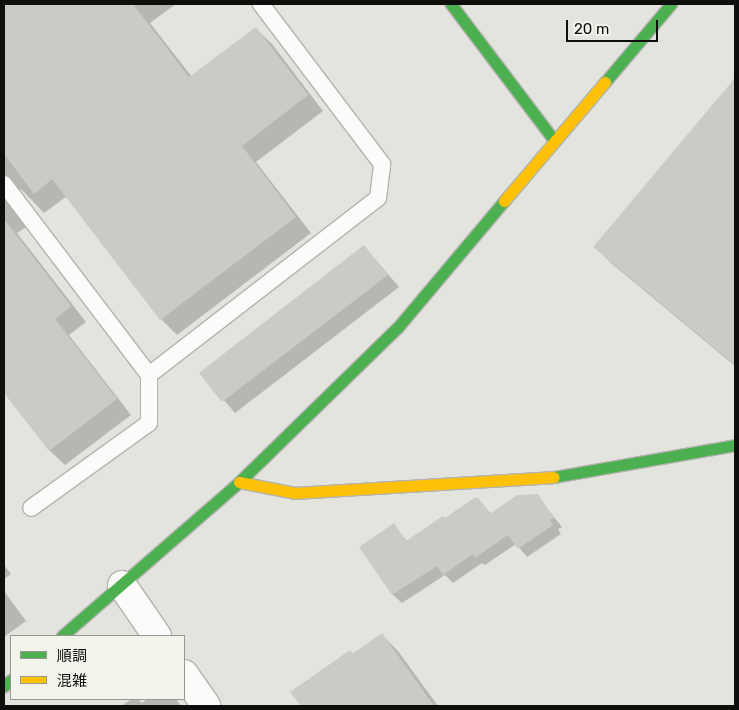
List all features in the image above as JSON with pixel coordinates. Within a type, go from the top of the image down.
[{"type":"street","points":[[451,4],[554,140]]},
{"type":"street","points":[[63,635],[239,482],[398,327],[670,4]]},
{"type":"street","points":[[239,482],[295,493],[548,478],[735,445]]},
{"type":"street","points":[[122,585],[156,635]]},
{"type":"street","points":[[185,675],[206,706]]},
{"type":"lane","points":[[149,375],[378,198],[382,164],[261,4]]},
{"type":"lane","points":[[4,184],[149,375],[149,423],[31,508]]},
{"type":"building","points":[[4,4],[133,4],[189,77],[256,27],[308,95],[242,146],[296,217],[160,320],[52,179],[34,194],[4,154]]},
{"type":"building","points":[[735,78],[735,365],[593,247]]},
{"type":"building","points":[[4,219],[71,306],[55,319],[117,399],[49,451],[4,393]]},
{"type":"building","points":[[364,245],[388,275],[222,402],[199,373]]},
{"type":"building","points":[[538,494],[554,518],[550,520],[553,525],[518,549],[508,535],[475,558],[473,554],[443,575],[437,566],[392,595],[359,547],[394,523],[406,541],[474,498],[478,498],[490,514],[517,495]]},
{"type":"building","points":[[382,633],[434,706],[301,706],[290,692],[350,650],[353,654]]},
{"type":"traffic: fast","points":[[451,4],[554,140]]},
{"type":"traffic: fast","points":[[605,82],[671,4]]},
{"type":"traffic: fast","points":[[63,635],[239,482],[398,327],[504,201]]},
{"type":"traffic: fast","points":[[554,477],[735,445]]},
{"type":"traffic: fast","points":[[4,686],[10,681]]},
{"type":"traffic: slow","points":[[504,201],[605,82]]},
{"type":"traffic: slow","points":[[239,482],[295,493],[554,477]]}]
